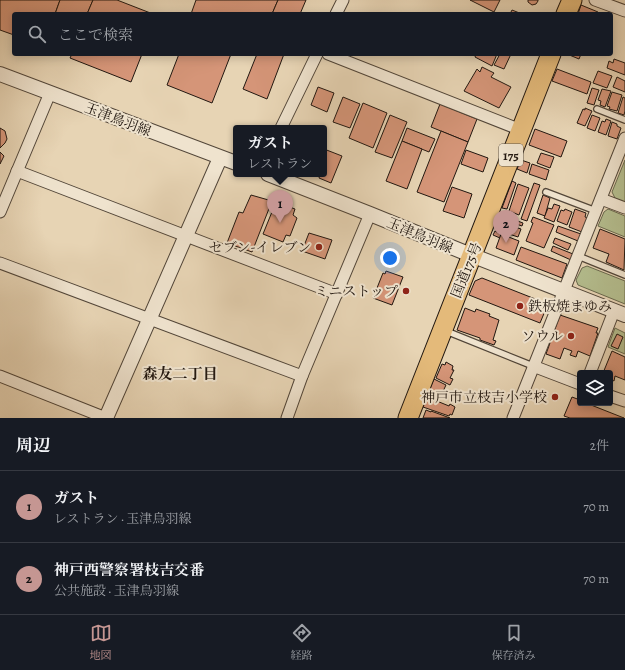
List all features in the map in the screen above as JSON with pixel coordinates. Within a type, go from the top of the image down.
[{"type":"highway","points":[[554,12],[559,0]]},
{"type":"highway","points":[[567,12],[572,0]]},
{"type":"highway","name":"国道175号","points":[[516,127],[537,56]]},
{"type":"highway","name":"国道175号","points":[[395,418],[466,254],[516,127],[550,56]]},
{"type":"highway","name":"国道175号","points":[[408,418],[443,330],[466,254]]},
{"type":"street","points":[[337,12],[343,0]]},
{"type":"street","points":[[596,0],[624,9]]},
{"type":"street","points":[[282,125],[316,56]]},
{"type":"street","points":[[333,56],[516,127]]},
{"type":"street","name":"玉津鳥羽線","points":[[0,74],[233,162]]},
{"type":"street","points":[[0,212],[50,93]]},
{"type":"street","points":[[513,418],[625,138]]},
{"type":"street","points":[[0,376],[106,418],[220,158]]},
{"type":"street","points":[[17,171],[336,294]]},
{"type":"street","name":"玉津鳥羽線","points":[[276,177],[466,254],[620,313]]},
{"type":"street","points":[[601,199],[625,208]]},
{"type":"street","points":[[287,418],[302,376],[370,214]]},
{"type":"street","points":[[0,263],[302,376]]},
{"type":"street","points":[[592,370],[620,313]]},
{"type":"street","points":[[533,366],[577,383]]},
{"type":"street","points":[[613,397],[625,401]]},
{"type":"lane","points":[[597,109],[625,120]]},
{"type":"lane","points":[[546,192],[596,211]]},
{"type":"lane","points":[[578,256],[625,275]]},
{"type":"lane","points":[[443,330],[533,366]]},
{"type":"green space","points":[[625,160],[625,204],[616,200],[612,192]]},
{"type":"green space","points":[[608,209],[625,216],[625,237],[598,226],[604,212]]},
{"type":"green space","points":[[587,266],[625,281],[625,304],[578,285],[576,280],[582,268]]},
{"type":"green space","points":[[615,328],[625,333],[625,354],[608,347]]},
{"type":"building","points":[[0,0],[60,0],[56,12],[12,12],[12,34],[0,30]]},
{"type":"building","points":[[60,0],[93,0],[88,12],[56,12]]},
{"type":"building","points":[[93,0],[117,0],[148,12],[88,12]]},
{"type":"building","points":[[196,0],[278,0],[273,12],[192,12]]},
{"type":"building","points":[[278,0],[306,0],[301,12],[273,12]]},
{"type":"building","points":[[470,0],[500,0],[494,12]]},
{"type":"building","points":[[528,0],[538,1],[536,4],[532,5],[528,2]]},
{"type":"building","points":[[581,5],[598,12],[579,12]]},
{"type":"building","points":[[71,56],[141,56],[131,82],[70,58]]},
{"type":"building","points":[[178,56],[230,56],[212,103],[167,85]]},
{"type":"building","points":[[256,56],[283,56],[267,99],[243,89]]},
{"type":"building","points":[[475,56],[496,56],[492,66]]},
{"type":"building","points":[[499,56],[510,56],[504,69],[494,65]]},
{"type":"building","points":[[572,56],[580,56],[579,59]]},
{"type":"building","points":[[614,59],[625,63],[625,75],[607,68],[609,61],[613,63]]},
{"type":"building","points":[[482,67],[494,73],[491,77],[511,87],[499,108],[464,91],[477,69],[480,72]]},
{"type":"building","points":[[557,69],[591,82],[587,94],[552,81]]},
{"type":"building","points":[[598,71],[612,76],[607,88],[593,83]]},
{"type":"building","points":[[617,77],[625,81],[625,92],[613,87]]},
{"type":"building","points":[[318,87],[334,93],[327,112],[311,105]]},
{"type":"building","points":[[592,88],[599,90],[594,105],[587,103]]},
{"type":"building","points":[[602,89],[611,91],[605,107],[600,105],[601,101],[598,100]]},
{"type":"building","points":[[612,92],[622,95],[617,111],[609,109],[610,107],[607,106]]},
{"type":"building","points":[[343,97],[360,104],[350,128],[333,122]]},
{"type":"building","points":[[623,97],[625,98],[624,115],[618,113]]},
{"type":"building","points":[[363,103],[387,113],[373,148],[349,138]]},
{"type":"building","points":[[440,104],[477,119],[468,142],[431,127]]},
{"type":"building","points":[[585,108],[592,111],[585,126],[577,123],[583,109],[585,110]]},
{"type":"building","points":[[390,115],[407,122],[392,158],[375,152]]},
{"type":"building","points":[[592,115],[600,118],[595,131],[587,128]]},
{"type":"building","points":[[606,119],[611,121],[606,135],[598,132],[602,121],[605,122]]},
{"type":"building","points":[[612,122],[621,128],[617,139],[608,136]]},
{"type":"building","points":[[0,128],[5,131],[7,139],[0,148]]},
{"type":"building","points":[[407,128],[435,139],[429,152],[402,141]]},
{"type":"building","points":[[535,129],[567,141],[561,157],[529,145]]},
{"type":"building","points":[[441,131],[468,142],[444,202],[417,192]]},
{"type":"building","points":[[402,141],[422,149],[407,189],[386,181]]},
{"type":"building","points":[[327,150],[342,156],[331,183],[319,178],[327,177]]},
{"type":"building","points":[[466,150],[488,158],[483,172],[461,164]]},
{"type":"building","points":[[0,152],[4,156],[0,164]]},
{"type":"building","points":[[541,153],[554,157],[550,168],[537,163]]},
{"type":"building","points":[[521,160],[530,163],[527,173],[517,169]]},
{"type":"building","points":[[532,164],[549,170],[546,180],[529,174]]},
{"type":"building","points":[[512,181],[516,183],[507,209],[502,208]]},
{"type":"building","points":[[534,183],[540,185],[527,221],[521,219]]},
{"type":"building","points":[[518,184],[529,188],[519,215],[509,211]]},
{"type":"building","points":[[452,187],[472,194],[464,218],[443,211]]},
{"type":"building","points":[[251,195],[272,201],[252,252],[227,243],[239,212],[243,213]]},
{"type":"building","points":[[543,195],[550,198],[545,216],[537,213]]},
{"type":"building","points":[[276,202],[295,209],[293,215],[297,218],[290,236],[286,235],[283,242],[263,234]]},
{"type":"building","points":[[554,204],[560,206],[554,222],[544,218],[548,208],[552,209]]},
{"type":"building","points":[[565,209],[572,212],[567,225],[557,221],[561,210],[564,211]]},
{"type":"building","points":[[575,209],[586,213],[585,217],[588,218],[582,232],[569,227]]},
{"type":"building","points":[[501,215],[523,223],[522,226],[499,218]]},
{"type":"building","points":[[533,217],[554,225],[544,248],[526,241],[533,223],[531,222]]},
{"type":"building","points":[[503,223],[521,229],[518,237],[500,231]]},
{"type":"building","points":[[558,226],[581,234],[578,241],[556,232]]},
{"type":"building","points":[[600,229],[625,239],[624,270],[606,262],[609,254],[593,248]]},
{"type":"building","points":[[495,231],[501,234],[500,238],[493,235]]},
{"type":"building","points":[[309,233],[332,240],[325,259],[302,251]]},
{"type":"building","points":[[501,234],[519,241],[514,255],[496,248]]},
{"type":"building","points":[[555,238],[571,244],[568,250],[553,243]]},
{"type":"building","points":[[553,246],[573,254],[571,260],[551,251]]},
{"type":"building","points":[[521,247],[567,264],[562,278],[516,260]]},
{"type":"building","points":[[386,271],[403,277],[392,305],[373,298],[383,273],[385,274]]},
{"type":"building","points":[[482,278],[548,304],[540,323],[469,295],[475,281]]},
{"type":"building","points":[[465,308],[475,312],[476,309],[490,314],[489,316],[499,320],[493,340],[496,341],[494,345],[480,340],[480,338],[457,330]]},
{"type":"building","points":[[560,315],[598,328],[596,333],[598,333],[590,356],[578,351],[576,357],[570,355],[572,351],[564,348],[560,359],[546,354]]},
{"type":"building","points":[[617,334],[623,337],[618,349],[611,346]]},
{"type":"building","points":[[612,351],[625,357],[625,380],[615,376],[614,381],[613,370],[604,370]]},
{"type":"building","points":[[446,362],[453,366],[452,370],[454,370],[450,378],[453,379],[450,385],[436,378],[442,364],[445,365]]},
{"type":"building","points":[[434,379],[446,385],[439,400],[427,395]]},
{"type":"building","points":[[427,397],[455,407],[452,415],[450,414],[449,416],[423,407]]},
{"type":"building","points":[[572,397],[577,399],[577,406],[594,406],[624,418],[570,418],[564,416]]},
{"type":"building","points":[[426,410],[431,411],[450,418],[423,418]]},
{"type":"place","name":"ガスト","points":[[280,223]]},
{"type":"place","name":"神戸西警察署枝吉交番","points":[[506,243]]},
{"type":"place","name":"セブン-イレブン","points":[[319,247]]},
{"type":"place","name":"ミニストップ","points":[[406,291]]},
{"type":"place","name":"鉄板焼まゆみ","points":[[520,306]]},
{"type":"place","name":"ソウル","points":[[571,336]]},
{"type":"place","name":"神戸市立枝吉小学校","points":[[555,397]]},
{"type":"district","name":"森友二丁目","points":[[180,374]]}]
